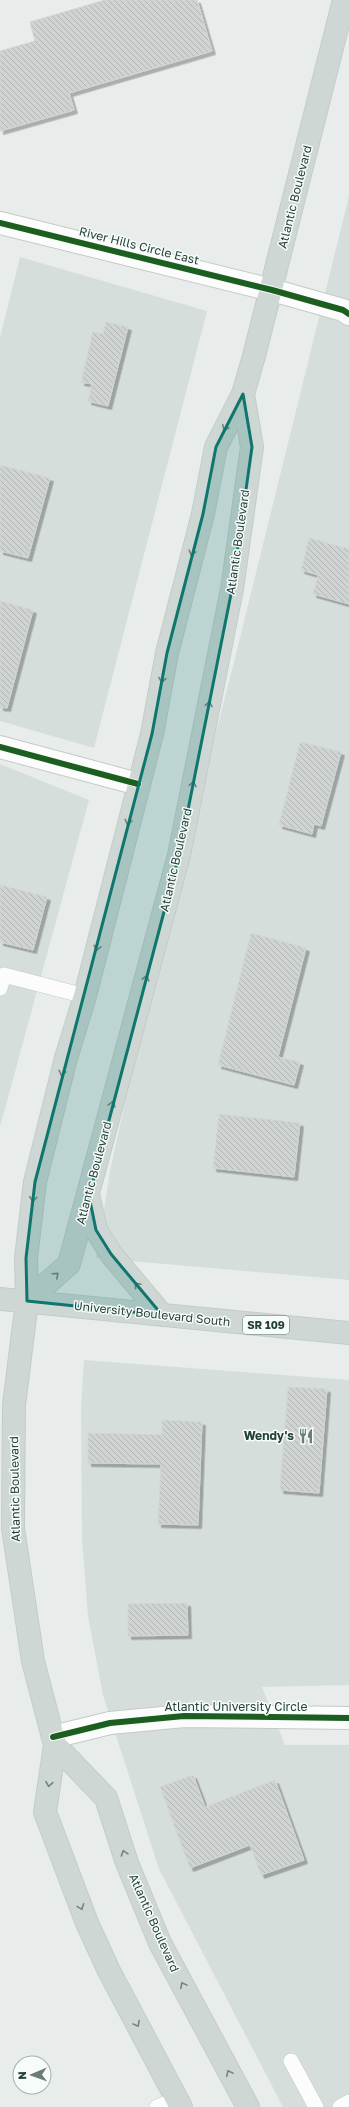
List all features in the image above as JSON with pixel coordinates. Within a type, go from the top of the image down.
[{"type":"main road","name":"Atlantic Boulevard","points":[[172,2104],[87,1923],[45,1812],[54,1741],[33,1662],[13,1528],[14,1405],[27,1301],[26,1258],[35,1182],[66,1058],[85,996],[152,734],[167,653],[203,514],[216,447],[243,394],[272,290],[344,0]]},
{"type":"main road","name":"Atlantic Boulevard","points":[[27,1301],[69,1264],[89,1196],[112,1104],[179,856],[232,589],[252,447],[243,394]]},
{"type":"main road","points":[[89,1196],[96,1230],[111,1254],[162,1315]]},
{"type":"main road","name":"SR 109","points":[[0,1299],[27,1301]]},
{"type":"main road","name":"University Boulevard South","points":[[27,1301],[349,1333]]},
{"type":"main road","points":[[0,1425],[13,1443]]},
{"type":"main road","name":"Atlantic Boulevard","points":[[54,1741],[106,1798],[127,1863],[160,1943],[248,2107]]},
{"type":"street","name":"River Hills Circle East","points":[[0,223],[272,290],[343,310],[349,314]]},
{"type":"street","points":[[0,747],[138,784]]},
{"type":"street","name":"Atlantic University Circle","points":[[54,1741],[110,1723],[184,1716],[349,1718]]},
{"type":"lane","points":[[0,988],[4,976],[85,996]]},
{"type":"lane","points":[[291,2061],[316,2107]]},
{"type":"lane","points":[[340,2107],[349,2102]]},
{"type":"highlighted area","points":[[243,394],[252,447],[232,589],[179,855],[89,1196],[96,1230],[111,1254],[162,1315],[27,1301],[26,1258],[35,1182],[152,734],[167,653],[203,514],[216,447]]},
{"type":"shaded area","points":[[349,196],[349,1280],[96,1258],[111,1166],[151,986],[233,666]]},
{"type":"shaded area","points":[[20,257],[207,311],[94,748],[0,721],[0,338]]},
{"type":"shaded area","points":[[0,764],[89,800],[0,1127]]},
{"type":"shaded area","points":[[84,1360],[349,1380],[349,1685],[262,1687],[285,1745],[349,1745],[349,2107],[283,2107],[159,1869],[103,1695],[88,1616],[82,1537],[81,1410]]},
{"type":"building","points":[[105,0],[197,0],[212,51],[69,93],[74,110],[0,131],[0,51],[35,41],[30,22]]},
{"type":"building","points":[[106,322],[128,327],[108,406],[88,401],[92,384],[81,382],[93,332],[103,334]]},
{"type":"building","points":[[0,465],[50,478],[28,558],[0,551]]},
{"type":"building","points":[[309,538],[349,549],[349,604],[313,594],[318,575],[301,570]]},
{"type":"building","points":[[0,601],[33,610],[7,708],[0,707]]},
{"type":"building","points":[[300,742],[341,752],[321,826],[314,824],[312,834],[279,825]]},
{"type":"building","points":[[0,885],[47,897],[33,950],[0,942]]},
{"type":"building","points":[[251,933],[306,948],[278,1057],[300,1062],[294,1085],[218,1065]]},
{"type":"building","points":[[219,1114],[300,1123],[294,1177],[213,1168]]},
{"type":"building","points":[[288,1387],[327,1389],[319,1493],[280,1490]]},
{"type":"building","points":[[162,1420],[202,1422],[198,1525],[158,1524],[161,1464],[88,1463],[88,1433],[162,1435]]},
{"type":"building","points":[[187,1603],[188,1635],[128,1636],[128,1604]]},
{"type":"building","points":[[193,1775],[205,1807],[275,1780],[304,1860],[261,1875],[250,1845],[190,1868],[160,1787]]},
{"type":"cycle path","points":[[0,223],[272,290],[343,310],[349,314]]},
{"type":"cycle path","points":[[0,747],[138,784]]},
{"type":"cycle path","points":[[53,1737],[110,1723],[184,1716],[349,1718]]},
{"type":"place","name":"Wendy's","points":[[306,1436]]}]
